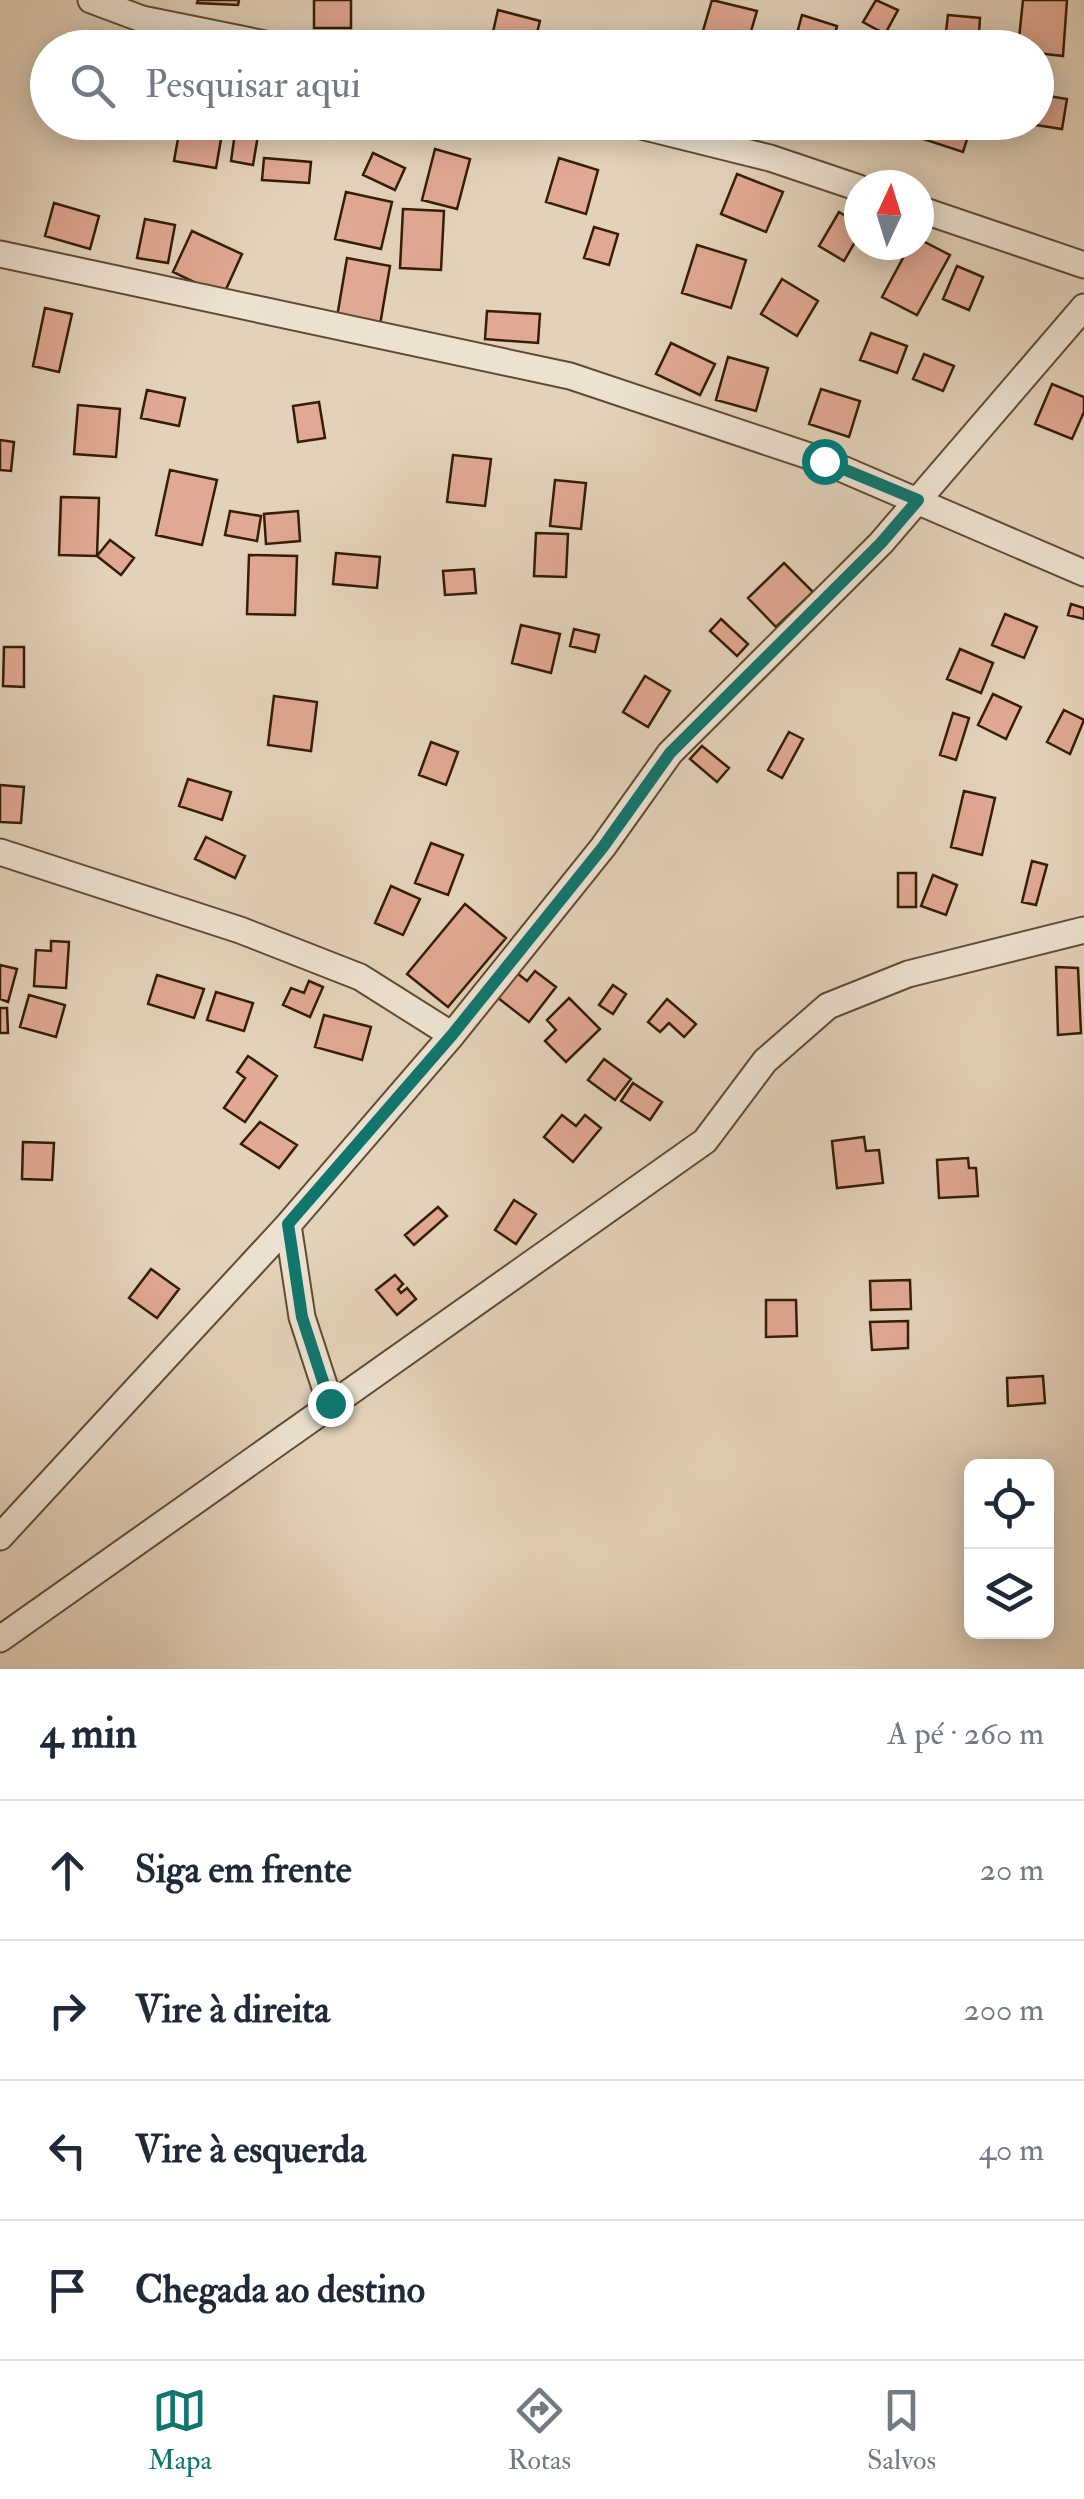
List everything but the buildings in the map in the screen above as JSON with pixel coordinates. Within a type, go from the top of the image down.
[{"type":"street","points":[[91,0],[142,19],[196,30]]},
{"type":"street","points":[[698,140],[770,158],[844,183]]},
{"type":"street","points":[[934,213],[1084,265]]},
{"type":"street","points":[[0,254],[570,376],[824,461],[1084,573]]},
{"type":"street","points":[[0,1537],[288,1224],[452,1035],[603,847],[670,753],[881,543],[1084,307]]},
{"type":"street","points":[[0,852],[240,930],[360,977],[452,1035]]},
{"type":"street","points":[[0,1639],[705,1141],[765,1061],[828,1006],[908,974],[1084,930]]},
{"type":"street","points":[[288,1224],[302,1317],[330,1403]]},
{"type":"route","points":[[330,1403],[302,1317],[288,1224],[452,1035],[603,847],[670,753],[881,543],[918,500],[824,461]]}]
